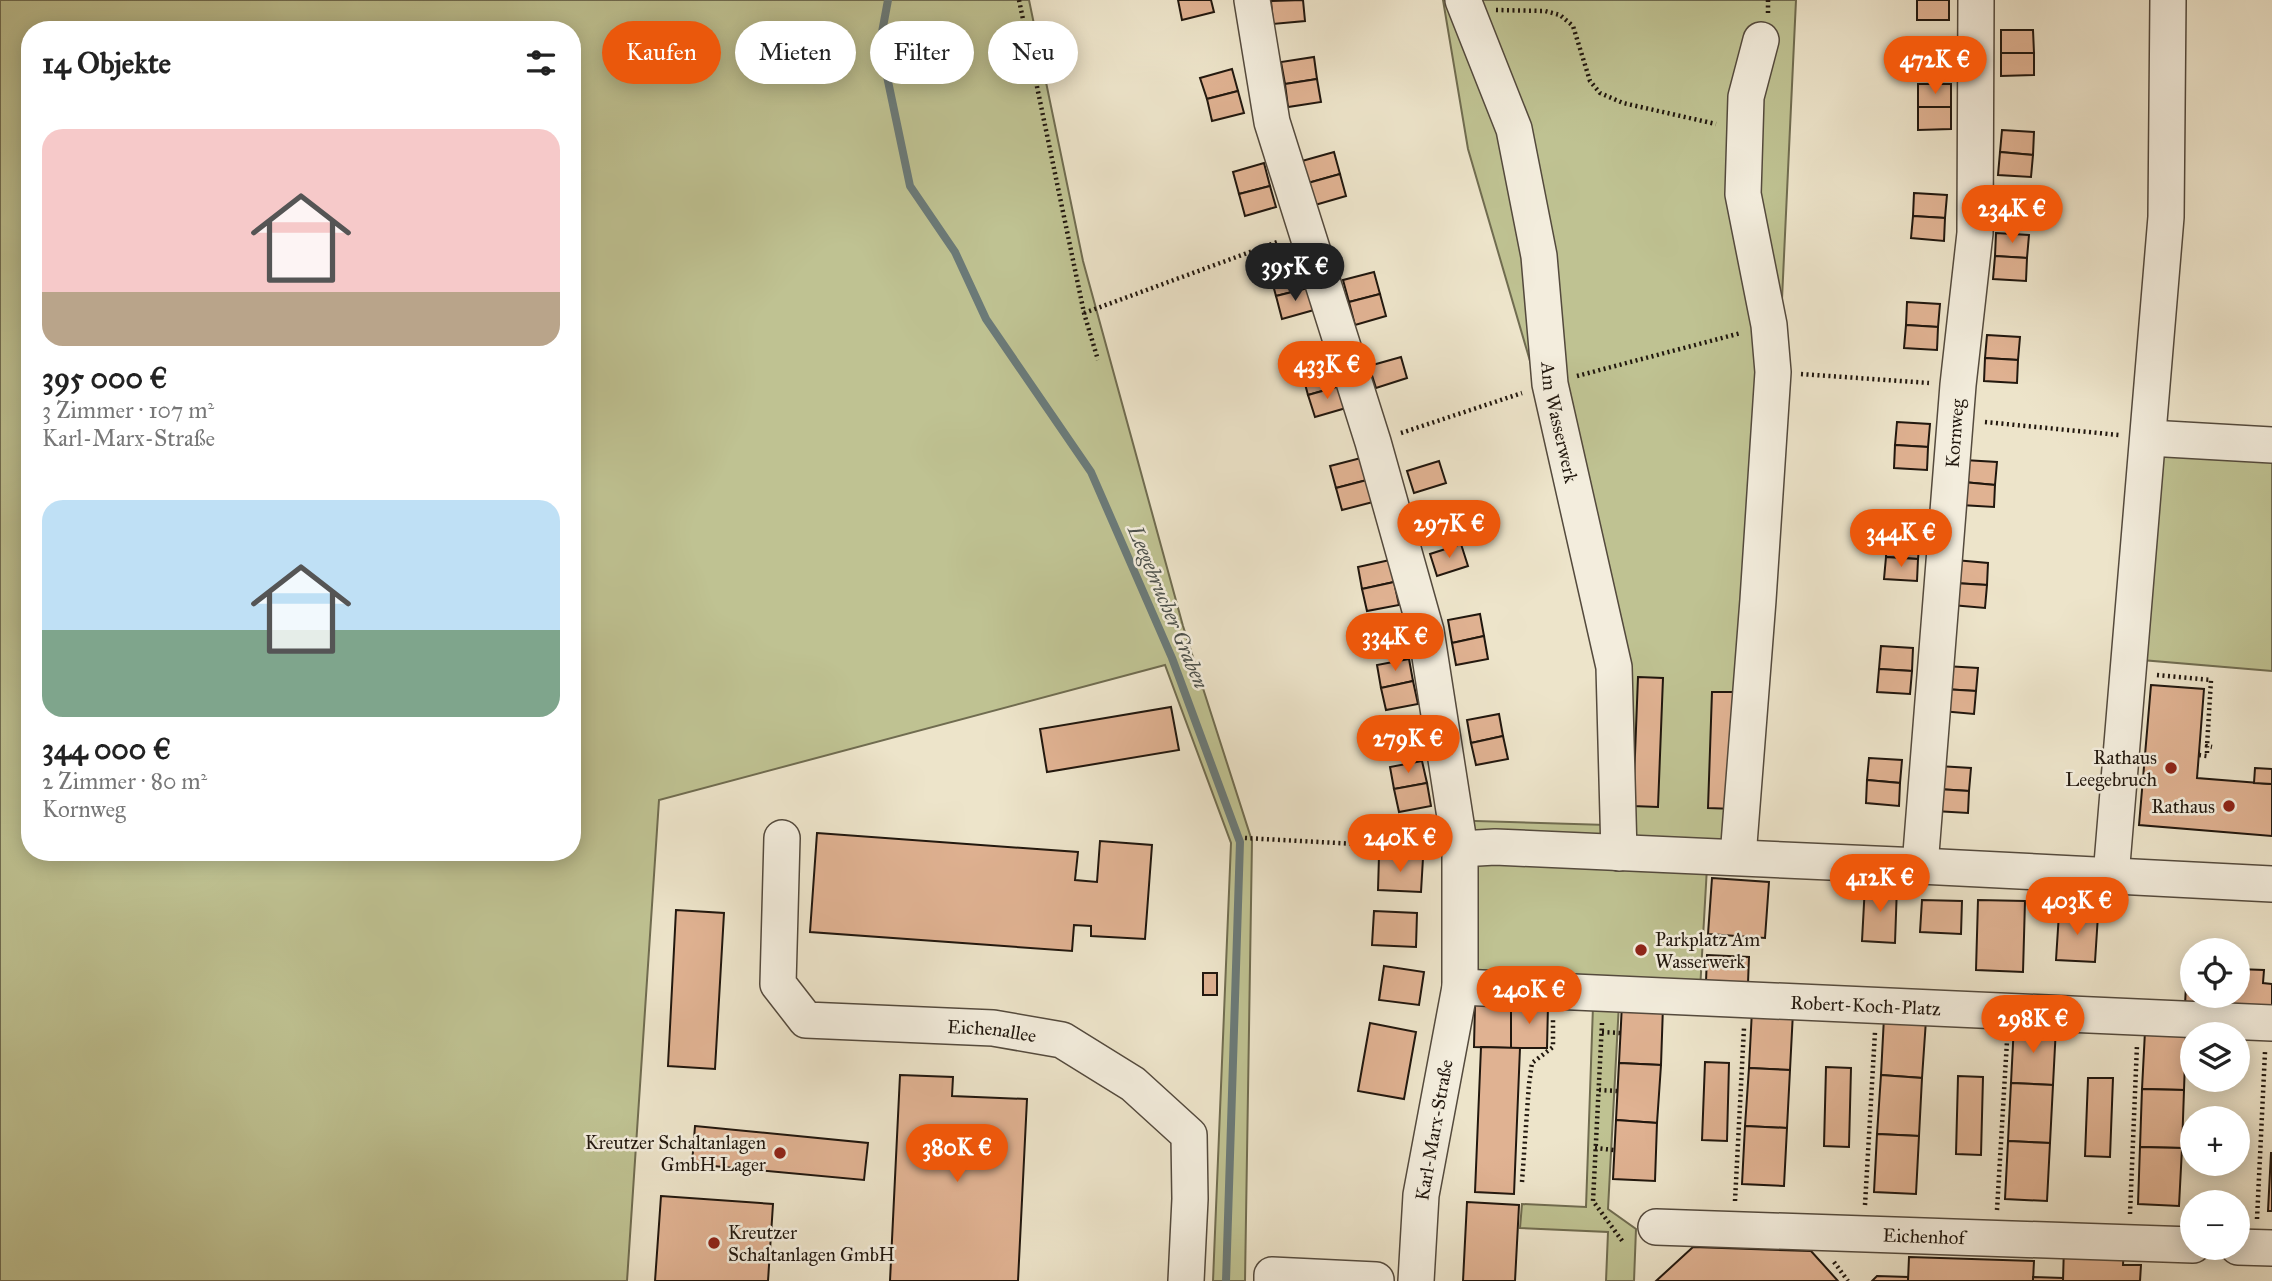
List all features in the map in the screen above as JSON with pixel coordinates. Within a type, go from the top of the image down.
[{"type":"street","name":"Karl-Marx-Straße","points":[[1252,0],[1272,122],[1373,442],[1426,631],[1460,849],[1460,987],[1421,1195],[1416,1281]]},
{"type":"street","name":"Kornweg","points":[[1920,866],[1957,402],[1975,233],[1976,0]]},
{"type":"street","points":[[2111,876],[2166,217],[2168,0]]},
{"type":"street","name":"Am Wasserwerk","points":[[1465,6],[1514,129],[1539,256],[1550,384],[1614,667],[1619,853]]},
{"type":"street","points":[[1738,857],[1773,372],[1769,326],[1743,194],[1746,97],[1761,40]]},
{"type":"street","points":[[2149,438],[2272,445]]},
{"type":"street","name":"Eichenallee","points":[[782,838],[778,984],[806,1020],[993,1028],[1062,1040],[1133,1084],[1189,1135],[1190,1199],[1186,1281]]},
{"type":"street","points":[[1460,849],[1495,847],[1738,857],[2272,884]]},
{"type":"street","name":"Robert-Koch-Platz","points":[[1460,987],[2269,1023]]},
{"type":"street","name":"Eichenhof","points":[[1656,1227],[2180,1245]]},
{"type":"street","points":[[1272,1281],[1272,1275],[1376,1280]]},
{"type":"path","points":[[1019,0],[1084,313],[1098,360]]},
{"type":"path","points":[[1465,6],[1545,11],[1560,15],[1573,26],[1590,80],[1600,93],[1623,103],[1715,123],[1744,140]]},
{"type":"path","points":[[1084,313],[1307,231]]},
{"type":"path","points":[[1373,442],[1550,384],[1769,326]]},
{"type":"path","points":[[1773,372],[1957,402],[2149,438]]},
{"type":"path","points":[[2157,675],[2211,680],[2209,746],[2207,756],[2199,755]]},
{"type":"path","points":[[1245,838],[1460,849]]},
{"type":"path","points":[[1522,1182],[1532,1063],[1553,1047],[1553,991]]},
{"type":"path","points":[[1604,993],[1593,1201],[1623,1242]]},
{"type":"path","points":[[1734,1230],[1746,999]]},
{"type":"path","points":[[1864,1234],[1876,1005]]},
{"type":"path","points":[[1995,1239],[2008,1010]]},
{"type":"path","points":[[2129,1243],[2138,1017]]},
{"type":"path","points":[[2255,1247],[2269,1023]]},
{"type":"path","points":[[1602,1032],[1620,1033]]},
{"type":"path","points":[[1599,1090],[1617,1091]]},
{"type":"path","points":[[1595,1148],[1614,1150]]},
{"type":"green space","points":[[0,0],[1029,0],[1033,21],[988,21],[988,84],[1046,84],[1083,261],[1183,626],[1252,841],[1245,1281],[1213,1281],[1231,843],[1165,665],[659,800],[627,1281],[0,1281]]},
{"type":"green space","points":[[1443,0],[1796,0],[1765,662],[1746,870],[1707,867],[1699,1008],[1619,1003],[1608,1209],[1636,1229],[1634,1281],[1606,1281],[1608,1232],[1520,1228],[1522,1204],[1586,1207],[1593,1006],[1443,1002],[1443,820],[1607,825],[1597,656],[1537,385],[1468,149]]},
{"type":"green space","points":[[2155,422],[2272,432],[2272,671],[2130,659]]},
{"type":"building","points":[[1178,0],[1211,0],[1214,12],[1182,20]]},
{"type":"building","points":[[1303,0],[1305,21],[1273,24],[1271,1]]},
{"type":"building","points":[[1917,0],[1949,0],[1949,20],[1917,20]]},
{"type":"building","points":[[2001,30],[2033,30],[2034,53],[2001,53]]},
{"type":"building","points":[[2001,53],[2034,53],[2034,75],[2001,76]]},
{"type":"building","points":[[1314,57],[1317,79],[1285,84],[1281,62]]},
{"type":"building","points":[[1232,69],[1238,91],[1207,99],[1200,78]]},
{"type":"building","points":[[1317,79],[1321,102],[1288,107],[1285,84]]},
{"type":"building","points":[[1918,84],[1951,84],[1951,107],[1918,107]]},
{"type":"building","points":[[1238,91],[1244,113],[1212,121],[1207,99]]},
{"type":"building","points":[[1918,107],[1951,107],[1951,129],[1918,130]]},
{"type":"building","points":[[2002,130],[2034,132],[2033,155],[2000,152]]},
{"type":"building","points":[[1334,152],[1340,174],[1308,183],[1302,161]]},
{"type":"building","points":[[2000,152],[2033,155],[2031,177],[1998,175]]},
{"type":"building","points":[[1264,163],[1270,186],[1239,194],[1233,172]]},
{"type":"building","points":[[1340,174],[1346,196],[1315,205],[1308,183]]},
{"type":"building","points":[[1270,186],[1276,207],[1245,216],[1239,194]]},
{"type":"building","points":[[1914,193],[1947,195],[1945,218],[1913,216]]},
{"type":"building","points":[[1913,216],[1945,218],[1944,241],[1911,238]]},
{"type":"building","points":[[1996,233],[2029,235],[2027,258],[1995,256]]},
{"type":"building","points":[[1995,256],[2027,258],[2026,281],[1993,279]]},
{"type":"building","points":[[1302,266],[1308,288],[1276,296],[1270,274]]},
{"type":"building","points":[[1374,272],[1380,294],[1349,302],[1343,280]]},
{"type":"building","points":[[1308,288],[1314,310],[1282,319],[1276,296]]},
{"type":"building","points":[[1380,294],[1386,316],[1355,325],[1349,302]]},
{"type":"building","points":[[1907,302],[1940,304],[1938,327],[1906,325]]},
{"type":"building","points":[[1906,325],[1938,327],[1937,350],[1904,348]]},
{"type":"building","points":[[1987,335],[2020,337],[2018,360],[1985,358]]},
{"type":"building","points":[[1401,357],[1407,378],[1376,388],[1369,366]]},
{"type":"building","points":[[1985,358],[2018,360],[2017,383],[1984,381]]},
{"type":"building","points":[[1334,364],[1340,386],[1308,395],[1302,373]]},
{"type":"building","points":[[1340,386],[1346,408],[1315,417],[1308,395]]},
{"type":"building","points":[[1897,422],[1930,424],[1928,447],[1895,445]]},
{"type":"building","points":[[1895,445],[1928,447],[1927,470],[1894,468]]},
{"type":"building","points":[[1361,458],[1367,480],[1336,488],[1330,466]]},
{"type":"building","points":[[1964,460],[1997,462],[1995,485],[1963,482]]},
{"type":"building","points":[[1439,461],[1446,483],[1414,493],[1407,471]]},
{"type":"building","points":[[1367,480],[1373,502],[1342,510],[1336,488]]},
{"type":"building","points":[[1963,482],[1995,485],[1994,507],[1961,505]]},
{"type":"building","points":[[1887,534],[1920,536],[1918,559],[1886,557]]},
{"type":"building","points":[[1461,544],[1468,566],[1437,576],[1430,554]]},
{"type":"building","points":[[1886,557],[1918,559],[1917,581],[1884,579]]},
{"type":"building","points":[[1390,560],[1394,582],[1362,589],[1358,567]]},
{"type":"building","points":[[1955,560],[1988,563],[1987,585],[1954,583]]},
{"type":"building","points":[[1394,582],[1399,605],[1367,611],[1362,589]]},
{"type":"building","points":[[1954,583],[1987,585],[1985,608],[1952,605]]},
{"type":"building","points":[[1480,614],[1484,636],[1452,643],[1448,620]]},
{"type":"building","points":[[1484,636],[1488,659],[1456,665],[1452,643]]},
{"type":"building","points":[[1881,646],[1913,648],[1912,671],[1879,669]]},
{"type":"building","points":[[1409,659],[1413,681],[1381,688],[1377,665]]},
{"type":"building","points":[[1945,666],[1978,668],[1976,691],[1943,689]]},
{"type":"building","points":[[1879,669],[1912,671],[1910,694],[1877,692]]},
{"type":"building","points":[[1638,677],[1663,678],[1658,807],[1633,806]]},
{"type":"building","points":[[1413,681],[1418,704],[1386,710],[1381,688]]},
{"type":"building","name":"Rathaus Leegebruch","points":[[2151,685],[2204,689],[2197,778],[2272,784],[2272,836],[2139,825]]},
{"type":"building","points":[[1943,689],[1976,691],[1974,714],[1942,711]]},
{"type":"building","points":[[1712,692],[1737,692],[1734,809],[1708,808]]},
{"type":"building","points":[[1171,707],[1179,750],[1047,772],[1040,729]]},
{"type":"building","points":[[1499,714],[1503,736],[1471,743],[1467,720]]},
{"type":"building","points":[[1503,736],[1508,759],[1476,765],[1471,743]]},
{"type":"building","points":[[1869,758],[1902,760],[1900,783],[1867,780]]},
{"type":"building","points":[[1422,761],[1427,783],[1394,789],[1390,767]]},
{"type":"building","points":[[1938,766],[1971,768],[1969,791],[1937,789]]},
{"type":"building","points":[[2255,768],[2272,769],[2272,784],[2254,783]]},
{"type":"building","points":[[1867,780],[1900,783],[1899,806],[1866,803]]},
{"type":"building","points":[[1427,783],[1431,806],[1399,812],[1394,789]]},
{"type":"building","points":[[1937,789],[1969,791],[1968,813],[1935,811]]},
{"type":"building","points":[[817,833],[1078,852],[1075,880],[1097,882],[1100,841],[1152,845],[1145,939],[1091,936],[1091,926],[1074,925],[1072,951],[810,932]]},
{"type":"building","points":[[1379,856],[1423,858],[1421,892],[1378,890]]},
{"type":"building","points":[[1712,878],[1769,882],[1765,938],[1708,934]]},
{"type":"building","points":[[1865,885],[1897,886],[1895,943],[1862,941]]},
{"type":"building","points":[[1922,900],[1962,901],[1961,934],[1920,932]]},
{"type":"building","points":[[1978,900],[2025,901],[2023,972],[1976,970]]},
{"type":"building","points":[[676,910],[724,913],[715,1069],[668,1066]]},
{"type":"building","points":[[1374,911],[1417,913],[1416,947],[1372,945]]},
{"type":"building","points":[[2059,913],[2098,915],[2095,962],[2056,960]]},
{"type":"building","points":[[1707,955],[1749,957],[1748,983],[1706,982]]},
{"type":"building","points":[[1384,966],[1424,972],[1419,1005],[1379,1000]]},
{"type":"building","points":[[2250,969],[2264,970],[2263,983],[2272,984],[2272,1009],[2250,1008]]},
{"type":"building","points":[[1203,973],[1217,973],[1217,995],[1203,995]]},
{"type":"building","points":[[1475,1004],[1511,1005],[1511,1048],[1474,1047]]},
{"type":"building","points":[[1622,1004],[1663,1006],[1661,1065],[1619,1063]]},
{"type":"building","points":[[1511,1005],[1548,1005],[1547,1048],[1511,1048]]},
{"type":"building","points":[[1752,1010],[1793,1012],[1790,1070],[1749,1068]]},
{"type":"building","points":[[1884,1017],[1926,1020],[1922,1078],[1881,1075]]},
{"type":"building","points":[[1370,1023],[1416,1032],[1404,1099],[1358,1091]]},
{"type":"building","points":[[2014,1024],[2056,1027],[2053,1085],[2011,1083]]},
{"type":"building","points":[[2145,1031],[2180,1032],[2180,1090],[2142,1089]]},
{"type":"building","points":[[1481,1047],[1520,1048],[1514,1194],[1475,1192]]},
{"type":"building","points":[[1705,1062],[1729,1063],[1727,1141],[1702,1140]]},
{"type":"building","points":[[1619,1063],[1661,1065],[1657,1123],[1616,1120]]},
{"type":"building","points":[[1826,1067],[1851,1068],[1849,1147],[1824,1146]]},
{"type":"building","points":[[1749,1068],[1790,1070],[1787,1128],[1745,1126]]},
{"type":"building","points":[[900,1075],[953,1077],[952,1096],[1027,1099],[1018,1281],[890,1281]]},
{"type":"building","points":[[1881,1075],[1922,1078],[1919,1136],[1877,1134]]},
{"type":"building","points":[[1958,1076],[1983,1077],[1981,1155],[1956,1154]]},
{"type":"building","points":[[2088,1078],[2113,1078],[2110,1157],[2085,1156]]},
{"type":"building","points":[[2011,1083],[2053,1085],[2050,1143],[2008,1141]]},
{"type":"building","points":[[2142,1089],[2184,1092],[2183,1106],[2180,1106],[2180,1148],[2140,1147]]},
{"type":"building","points":[[1616,1120],[1657,1123],[1655,1181],[1613,1179]]},
{"type":"building","name":"Kreutzer Schaltanlagen GmbH Lager","points":[[695,1126],[868,1143],[864,1180],[692,1164]]},
{"type":"building","points":[[1745,1126],[1787,1128],[1784,1186],[1742,1184]]},
{"type":"building","points":[[1877,1134],[1919,1136],[1916,1194],[1874,1192]]},
{"type":"building","points":[[2008,1141],[2050,1143],[2047,1201],[2005,1199]]},
{"type":"building","points":[[2140,1147],[2180,1148],[2179,1206],[2138,1204]]},
{"type":"building","points":[[2271,1153],[2272,1211],[2268,1211]]},
{"type":"building","name":"Kreutzer Schaltanlagen GmbH","points":[[661,1196],[773,1204],[768,1281],[655,1281]]},
{"type":"building","points":[[1467,1202],[1519,1205],[1515,1281],[1463,1281]]},
{"type":"building","points":[[2064,1245],[2124,1247],[2123,1265],[2141,1265],[2140,1281],[2063,1281]]},
{"type":"building","points":[[1693,1247],[1811,1251],[1838,1281],[1656,1281]]},
{"type":"building","points":[[1909,1257],[2034,1261],[2033,1281],[1908,1281]]},
{"type":"building","points":[[1877,1276],[1908,1277],[1908,1281],[1872,1281]]},
{"type":"building","points":[[2033,1277],[2063,1278],[2063,1281],[2033,1281]]},
{"type":"waterway","name":"Leegebrucher Graben","points":[[888,0],[880,43],[910,186],[955,252],[986,319],[1091,472],[1172,658],[1240,842],[1226,1281]]},
{"type":"place","name":"Rathaus Leegebruch","points":[[2171,768]]},
{"type":"place","name":"Rathaus","points":[[2229,806]]},
{"type":"place","name":"Parkplatz Am Wasserwerk","points":[[1641,950]]},
{"type":"place","name":"Kreutzer Schaltanlagen GmbH Lager","points":[[780,1153]]},
{"type":"place","name":"Kreutzer Schaltanlagen GmbH","points":[[714,1243]]}]
